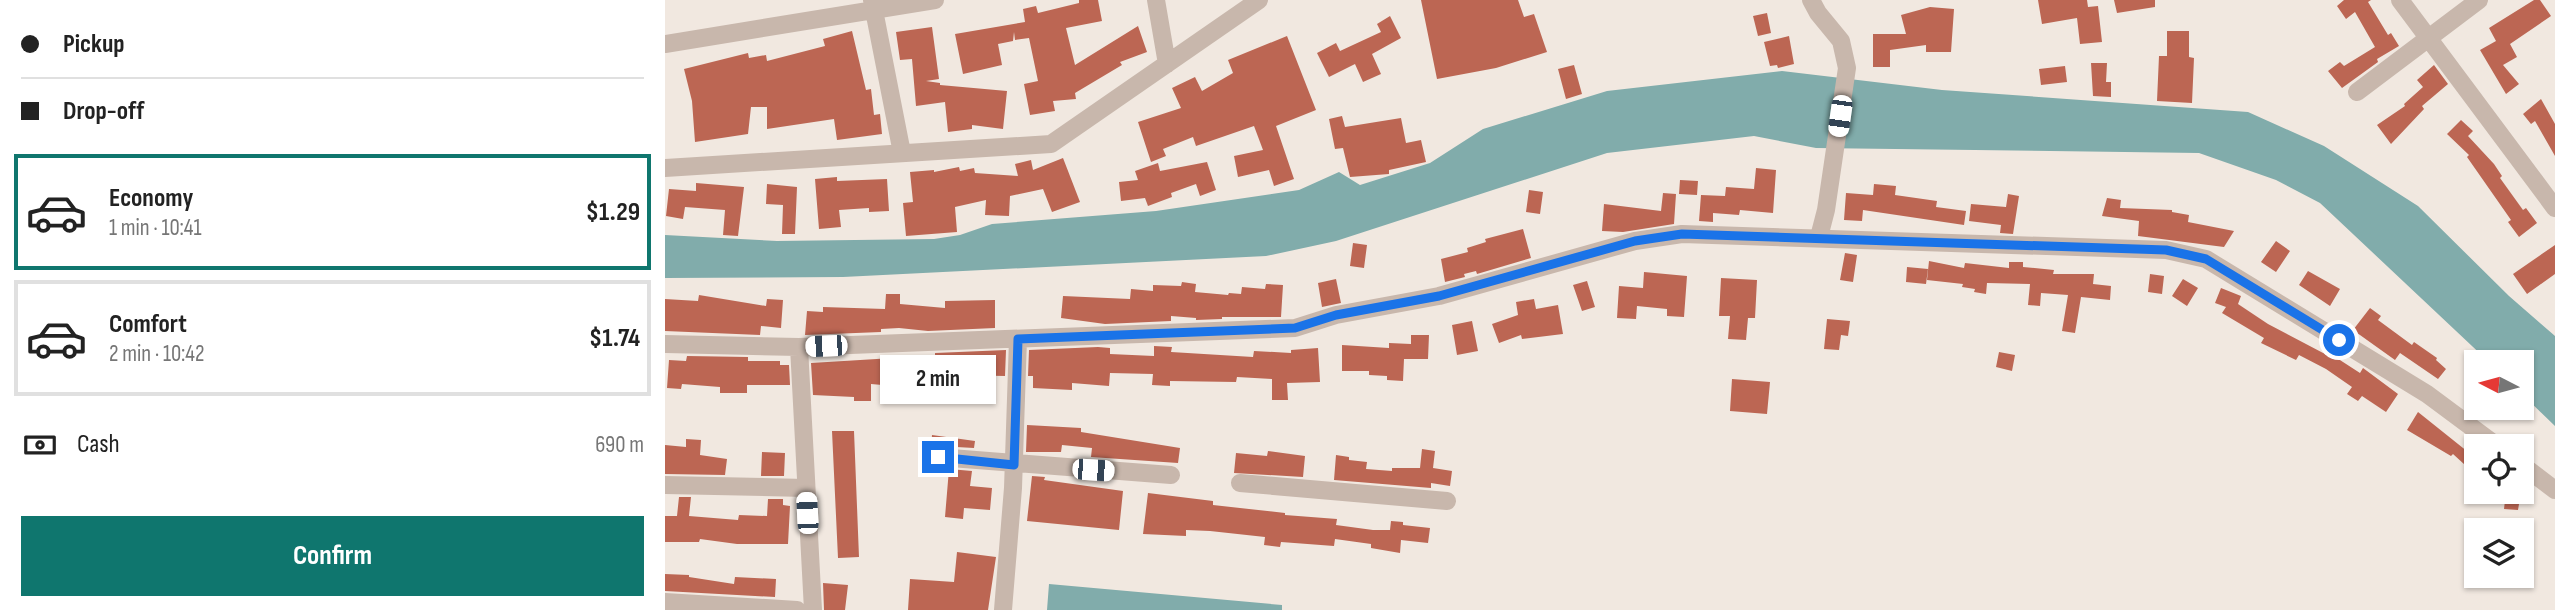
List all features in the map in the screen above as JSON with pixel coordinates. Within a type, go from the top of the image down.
[{"type":"street","points":[[665,44],[873,5],[935,0]]},
{"type":"street","points":[[1156,0],[1167,64]]},
{"type":"street","points":[[666,164],[1051,144],[1259,0]]},
{"type":"street","points":[[1811,0],[1841,41],[1847,68],[1826,210],[1819,237]]},
{"type":"street","points":[[2400,0],[2555,208]]},
{"type":"street","points":[[2357,92],[2479,0]]},
{"type":"street","points":[[873,5],[902,153]]},
{"type":"street","points":[[665,344],[799,347],[1295,328],[1336,315],[1439,296],[1635,241],[1682,234],[2166,250],[2206,259],[2427,394],[2481,434]]},
{"type":"street","points":[[1003,610],[1014,465],[1018,339]]},
{"type":"street","points":[[799,347],[813,610]]},
{"type":"street","points":[[938,457],[1014,465],[1171,475]]},
{"type":"street","points":[[2534,474],[2555,490]]},
{"type":"street","points":[[1240,484],[1447,501]]},
{"type":"street","points":[[665,485],[806,488]]},
{"type":"street","points":[[665,602],[797,610]]},
{"type":"water","points":[[1782,71],[1942,90],[2248,112],[2324,146],[2418,206],[2509,296],[2555,336],[2555,426],[2534,406],[2534,350],[2476,350],[2320,203],[2276,180],[2199,153],[1816,148],[1754,136],[1607,153],[1336,241],[1266,256],[843,277],[665,278],[665,235],[777,241],[934,239],[960,235],[992,224],[1156,211],[1299,190],[1339,172],[1360,185],[1430,163],[1483,129],[1607,91]]},
{"type":"water","points":[[1049,584],[1282,605],[1282,610],[1047,610]]},
{"type":"building","points":[[1079,0],[1098,0],[1102,21],[1066,28],[1075,65],[1138,26],[1147,52],[1120,62],[1122,65],[1075,93],[1076,99],[1053,101],[1055,111],[1030,115],[1024,84],[1038,81],[1029,38],[1015,40],[1014,32],[1013,41],[998,44],[1002,65],[963,74],[955,34],[1025,22],[1023,9],[1036,6],[1038,13],[1079,3]]},
{"type":"building","points":[[1421,0],[1518,0],[1524,17],[1534,14],[1547,52],[1496,68],[1437,79]]},
{"type":"building","points":[[2038,0],[2087,0],[2088,7],[2098,6],[2102,42],[2080,44],[2077,18],[2042,24]]},
{"type":"building","points":[[2114,0],[2155,0],[2155,7],[2117,13]]},
{"type":"building","points":[[2344,0],[2371,0],[2368,2],[2388,35],[2391,33],[2399,46],[2377,59],[2378,62],[2342,88],[2328,71],[2340,62],[2344,66],[2375,47],[2355,12],[2346,19],[2337,6]]},
{"type":"building","points":[[2534,0],[2540,0],[2551,16],[2510,44],[2517,57],[2503,65],[2519,84],[2506,94],[2480,50],[2496,41],[2489,28]]},
{"type":"building","points":[[1930,7],[1954,9],[1951,52],[1926,52],[1926,45],[1890,50],[1890,67],[1873,67],[1873,34],[1906,34],[1901,15]]},
{"type":"building","points":[[1767,13],[1771,33],[1758,36],[1753,16]]},
{"type":"building","points":[[1390,16],[1401,38],[1372,54],[1381,74],[1363,82],[1355,64],[1329,77],[1317,53],[1336,43],[1340,51],[1381,32],[1377,24]]},
{"type":"building","points":[[932,27],[939,79],[926,81],[940,85],[1007,91],[1003,129],[972,125],[972,129],[948,132],[945,102],[916,106],[912,59],[900,60],[896,32]]},
{"type":"building","points":[[852,31],[866,90],[871,89],[874,115],[880,114],[882,134],[837,140],[834,119],[767,129],[767,107],[751,107],[748,134],[695,142],[692,101],[684,69],[748,53],[749,58],[766,55],[767,61],[825,46],[823,39]]},
{"type":"building","points":[[2167,31],[2189,31],[2189,57],[2194,58],[2192,103],[2157,101],[2159,56],[2167,56]]},
{"type":"building","points":[[1287,36],[1316,110],[1276,126],[1294,179],[1274,186],[1269,170],[1238,177],[1234,156],[1263,150],[1254,126],[1196,146],[1193,137],[1163,149],[1166,156],[1151,162],[1138,122],[1181,108],[1172,88],[1195,77],[1202,91],[1233,73],[1228,60]]},
{"type":"building","points":[[1789,36],[1794,64],[1778,68],[1777,65],[1770,66],[1764,42]]},
{"type":"building","points":[[2091,63],[2107,63],[2106,82],[2111,82],[2111,97],[2093,96]]},
{"type":"building","points":[[1574,65],[1582,94],[1566,99],[1558,69]]},
{"type":"building","points":[[2434,65],[2448,84],[2422,106],[2424,109],[2391,144],[2377,125],[2405,106],[2404,104],[2423,87],[2417,80]]},
{"type":"building","points":[[2065,66],[2067,82],[2041,85],[2039,69]]},
{"type":"building","points":[[2541,99],[2555,124],[2555,156],[2535,121],[2531,124],[2523,114]]},
{"type":"building","points":[[1342,116],[1345,127],[1401,118],[1406,143],[1421,140],[1426,162],[1389,170],[1389,174],[1350,177],[1343,148],[1335,149],[1329,119]]},
{"type":"building","points":[[2461,120],[2473,131],[2468,136],[2494,164],[2502,176],[2500,178],[2523,210],[2526,208],[2537,223],[2519,237],[2508,222],[2511,220],[2467,157],[2469,155],[2447,134]]},
{"type":"building","points":[[1063,158],[1080,202],[1052,212],[1043,189],[1010,196],[1009,216],[985,215],[986,200],[955,207],[957,232],[906,236],[903,203],[913,202],[910,172],[934,172],[959,167],[960,171],[974,168],[975,173],[1018,176],[1015,164],[1031,160],[1033,170]]},
{"type":"building","points":[[1207,162],[1216,190],[1200,196],[1196,184],[1171,193],[1172,197],[1148,206],[1145,198],[1121,201],[1119,182],[1138,180],[1135,171],[1158,163],[1160,171]]},
{"type":"building","points":[[1756,168],[1776,170],[1773,213],[1740,210],[1739,215],[1713,213],[1713,222],[1699,221],[1701,195],[1725,196],[1726,187],[1754,189]]},
{"type":"building","points":[[837,177],[837,181],[887,179],[889,211],[869,212],[869,208],[839,210],[841,227],[819,229],[815,179]]},
{"type":"building","points":[[1680,180],[1698,181],[1697,195],[1679,194]]},
{"type":"building","points":[[696,183],[744,187],[738,236],[723,235],[725,210],[685,207],[683,219],[666,216],[669,189],[696,191]]},
{"type":"building","points":[[767,184],[797,187],[795,234],[782,234],[783,205],[766,204]]},
{"type":"building","points":[[1874,184],[1896,186],[1895,195],[1937,201],[1936,207],[1966,211],[1964,225],[1863,210],[1862,221],[1844,220],[1846,193],[1873,195]]},
{"type":"building","points":[[1529,190],[1543,192],[1540,214],[1526,212]]},
{"type":"building","points":[[1663,193],[1676,194],[1674,224],[1623,232],[1602,231],[1604,204],[1661,211]]},
{"type":"building","points":[[2008,194],[2019,196],[2013,234],[2000,233],[2001,225],[1969,221],[1971,204],[2006,207]]},
{"type":"building","points":[[2107,198],[2121,200],[2120,208],[2172,210],[2189,215],[2188,222],[2234,231],[2224,247],[2138,236],[2139,221],[2102,216]]},
{"type":"building","points":[[1523,229],[1531,258],[1477,274],[1476,271],[1464,274],[1465,277],[1445,282],[1441,259],[1468,252],[1467,248],[1486,242],[1485,239]]},
{"type":"building","points":[[2276,241],[2290,251],[2276,272],[2261,262]]},
{"type":"building","points":[[1353,243],[1367,245],[1364,268],[1350,266]]},
{"type":"building","points":[[2555,245],[2555,274],[2527,294],[2513,274]]},
{"type":"building","points":[[1845,253],[1857,255],[1853,282],[1840,280]]},
{"type":"building","points":[[1929,261],[1964,268],[1965,263],[2009,268],[2009,262],[2023,262],[2023,267],[2054,270],[2053,274],[2094,274],[2093,284],[2111,286],[2110,300],[2081,297],[2075,333],[2062,331],[2068,295],[2041,293],[2040,306],[2028,305],[2030,284],[1987,283],[1986,294],[1974,292],[1975,289],[1962,287],[1963,284],[1927,280]]},
{"type":"building","points":[[1907,267],[1928,269],[1926,284],[1906,282]]},
{"type":"building","points":[[2308,271],[2340,289],[2330,306],[2299,285]]},
{"type":"building","points":[[1644,272],[1687,276],[1684,317],[1667,316],[1667,309],[1637,306],[1636,319],[1617,318],[1619,286],[1643,288]]},
{"type":"building","points":[[2150,274],[2164,276],[2162,294],[2148,292]]},
{"type":"building","points":[[1721,278],[1757,280],[1755,318],[1748,318],[1746,340],[1728,339],[1730,316],[1719,316]]},
{"type":"building","points":[[1336,279],[1341,303],[1322,307],[1318,283]]},
{"type":"building","points":[[2183,279],[2198,288],[2187,306],[2172,296]]},
{"type":"building","points":[[1587,281],[1595,307],[1582,311],[1573,285]]},
{"type":"building","points":[[1182,282],[1196,284],[1195,292],[1228,295],[1241,294],[1242,287],[1265,289],[1266,284],[1283,285],[1281,317],[1196,320],[1171,316],[1171,321],[1105,324],[1061,318],[1063,296],[1130,299],[1131,289],[1153,291],[1153,285],[1181,286]]},
{"type":"building","points":[[2221,288],[2241,296],[2238,304],[2268,324],[2325,354],[2326,351],[2360,373],[2363,368],[2398,394],[2386,412],[2362,396],[2358,401],[2347,394],[2352,387],[2326,369],[2299,355],[2296,360],[2261,343],[2264,338],[2222,313],[2226,307],[2215,303]]},
{"type":"building","points":[[886,294],[900,294],[900,304],[945,308],[945,301],[995,300],[995,328],[928,331],[899,328],[881,329],[881,332],[805,335],[807,311],[823,312],[823,307],[885,309]]},
{"type":"building","points":[[699,295],[766,306],[767,299],[783,300],[781,328],[761,326],[760,335],[665,331],[665,299],[698,301]]},
{"type":"building","points":[[1534,299],[1536,309],[1558,305],[1563,334],[1522,339],[1521,335],[1499,343],[1492,324],[1518,315],[1516,302]]},
{"type":"building","points":[[2370,308],[2381,316],[2378,320],[2412,345],[2414,342],[2437,358],[2446,369],[2438,379],[2400,353],[2395,360],[2353,330]]},
{"type":"building","points":[[1827,319],[1850,321],[1848,336],[1841,335],[1839,350],[1824,349]]},
{"type":"building","points":[[1472,321],[1478,351],[1457,355],[1452,325]]},
{"type":"building","points":[[1411,335],[1429,335],[1428,359],[1404,359],[1403,381],[1387,380],[1387,376],[1369,375],[1369,371],[1342,371],[1342,345],[1389,348],[1389,343],[1411,344]]},
{"type":"building","points":[[1154,346],[1172,347],[1171,352],[1253,357],[1254,351],[1291,353],[1291,350],[1318,348],[1320,382],[1287,383],[1288,400],[1272,400],[1272,379],[1237,377],[1236,382],[1170,381],[1170,386],[1152,385],[1153,374],[1110,373],[1109,386],[1072,383],[1072,390],[1033,388],[1033,376],[1028,376],[1029,350],[1098,347],[1110,348],[1110,354],[1154,356]]},
{"type":"building","points":[[1006,350],[1005,376],[954,375],[954,380],[936,380],[906,375],[905,387],[871,384],[871,401],[854,401],[854,397],[813,395],[811,363],[893,358],[918,360],[918,355],[935,357],[935,353]]},
{"type":"building","points":[[1999,352],[2015,355],[2012,371],[1996,367]]},
{"type":"building","points":[[687,356],[748,357],[748,361],[780,361],[780,365],[789,365],[790,385],[747,385],[747,393],[720,393],[720,387],[682,384],[681,389],[667,388],[669,360],[686,361]]},
{"type":"building","points":[[1732,379],[1770,382],[1767,414],[1730,411]]},
{"type":"building","points":[[2418,412],[2464,449],[2464,464],[2453,454],[2451,456],[2407,430]]},
{"type":"building","points":[[1027,425],[1081,428],[1081,432],[1180,448],[1178,463],[1091,457],[1092,448],[1062,445],[1061,452],[1026,452]]},
{"type":"building","points":[[832,431],[854,431],[859,557],[838,558]]},
{"type":"building","points":[[932,435],[975,441],[974,448],[939,446],[931,449]]},
{"type":"building","points":[[686,439],[701,440],[700,455],[727,459],[725,475],[665,474],[665,445],[686,447]]},
{"type":"building","points":[[1422,449],[1435,451],[1433,468],[1452,471],[1450,486],[1431,483],[1431,488],[1334,480],[1336,455],[1367,462],[1366,469],[1392,471],[1392,468],[1420,468]]},
{"type":"building","points":[[1268,451],[1305,456],[1303,477],[1234,473],[1236,453],[1267,456]]},
{"type":"building","points":[[762,452],[785,453],[784,476],[761,476]]},
{"type":"building","points":[[949,469],[972,471],[970,486],[992,488],[990,510],[964,508],[963,519],[945,517]]},
{"type":"building","points":[[1032,476],[1123,491],[1119,530],[1027,521]]},
{"type":"building","points":[[1148,493],[1213,501],[1213,505],[1285,515],[1337,519],[1336,525],[1373,530],[1390,530],[1391,521],[1403,522],[1403,525],[1430,528],[1428,543],[1401,540],[1400,553],[1371,548],[1371,544],[1335,539],[1334,546],[1281,542],[1280,547],[1264,545],[1265,537],[1210,531],[1186,530],[1186,536],[1143,534]]},
{"type":"building","points":[[679,497],[691,497],[689,516],[738,520],[739,515],[767,516],[768,499],[783,499],[783,505],[790,506],[788,544],[737,544],[700,539],[699,542],[665,542],[665,516],[677,516]]},
{"type":"building","points":[[2505,504],[2519,504],[2518,510],[2504,509]]},
{"type":"building","points":[[957,552],[996,557],[988,610],[908,610],[910,579],[954,582]]},
{"type":"building","points":[[665,574],[689,575],[734,584],[735,577],[776,579],[775,597],[665,591]]},
{"type":"building","points":[[823,583],[848,585],[845,610],[824,610]]},
{"type":"route","points":[[938,457],[1014,465],[1018,339],[1295,328],[1336,315],[1439,296],[1635,241],[1682,234],[2166,250],[2206,259],[2339,340]]}]
